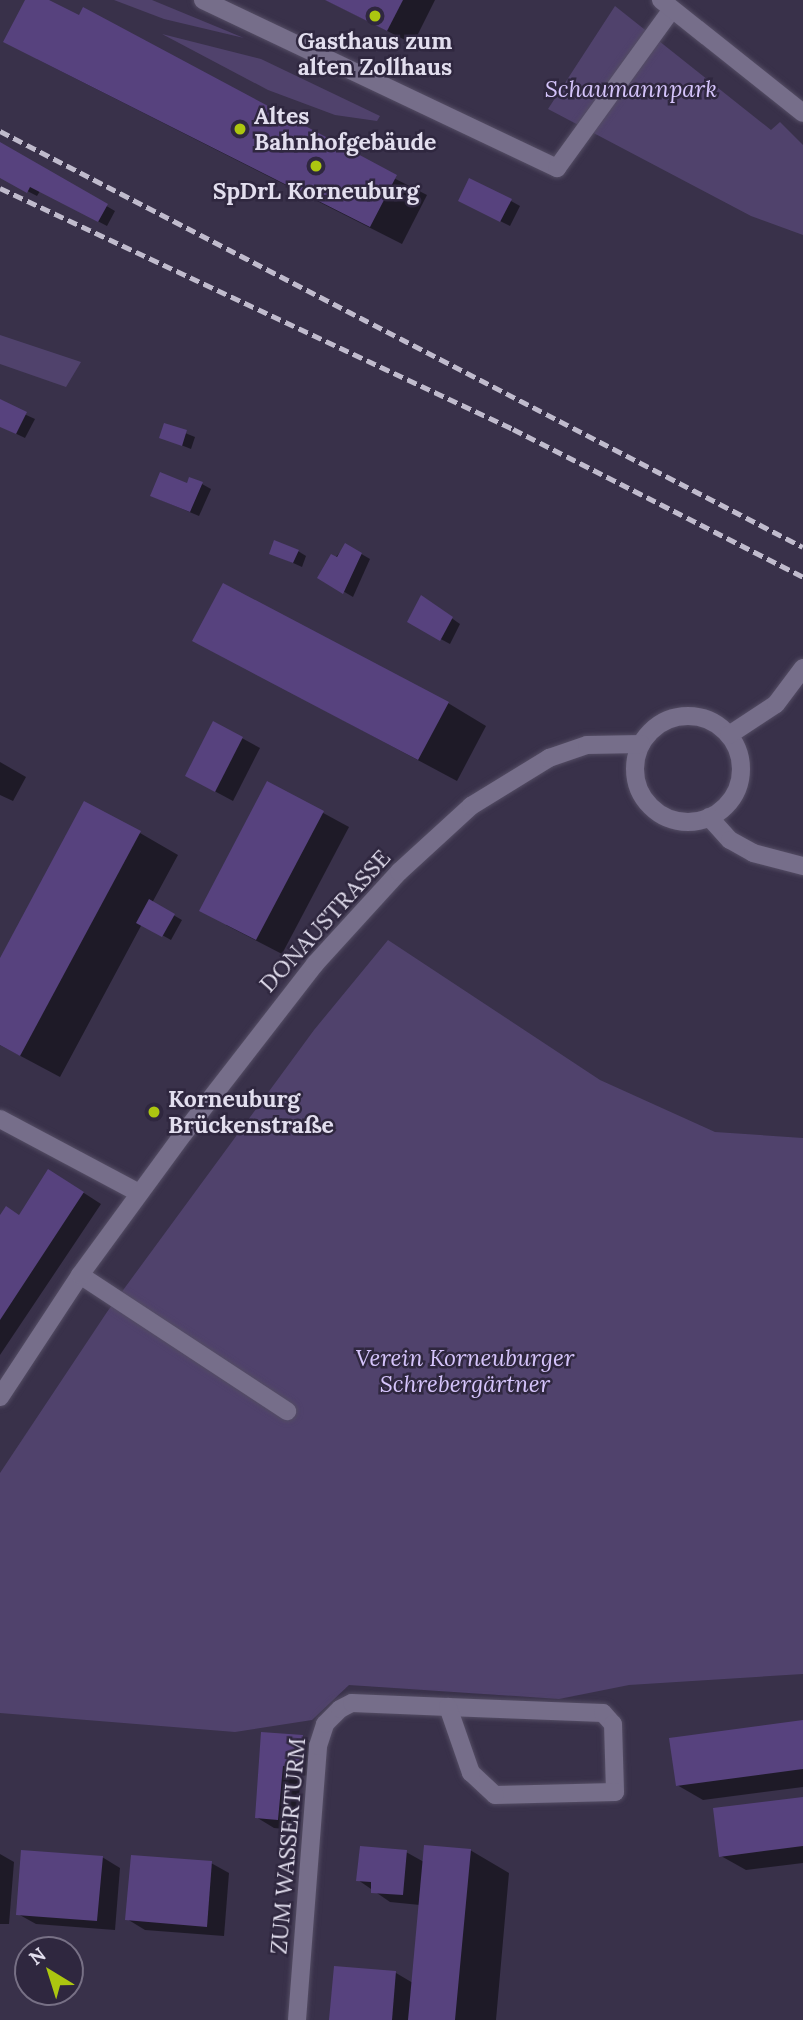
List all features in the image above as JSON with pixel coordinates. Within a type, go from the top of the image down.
[{"type":"street","points":[[204,0],[557,168],[666,4],[803,113]]},
{"type":"street","points":[[729,735],[776,704],[803,668]]},
{"type":"street","points":[[683,716],[701,717],[729,735],[740,761],[737,788],[731,799],[709,817],[671,819],[650,806],[636,783],[641,744],[666,720],[683,716]]},
{"type":"street","name":"DONAUSTRASSE","points":[[0,1397],[80,1275],[139,1192],[315,964],[399,872],[471,806],[549,758],[587,745],[641,744]]},
{"type":"street","points":[[709,817],[730,840],[753,853],[803,866]]},
{"type":"street","points":[[0,1119],[139,1192]]},
{"type":"street","points":[[80,1275],[286,1411]]},
{"type":"street","name":"ZUM WASSERTURM","points":[[297,2020],[318,1746],[325,1724],[352,1703],[448,1707],[609,1715],[615,1792],[495,1795],[471,1773],[448,1707]]},
{"type":"green space","points":[[114,0],[152,0],[244,38],[164,19]]},
{"type":"green space","name":"Schaumannpark","points":[[615,6],[771,130],[780,122],[803,145],[803,235],[751,216],[548,109]]},
{"type":"green space","points":[[162,34],[261,59],[380,116],[377,121],[335,115],[268,90]]},
{"type":"green space","points":[[0,335],[81,362],[66,387],[0,364]]},
{"type":"green space","name":"Verein Korneuburger Schrebergärtner","points":[[388,940],[600,1080],[715,1132],[803,1138],[803,1674],[629,1685],[559,1699],[349,1685],[312,1720],[235,1732],[0,1713],[0,1473],[107,1312],[314,1030]]},
{"type":"building","name":"Altes Bahnhofgebäude","points":[[25,0],[49,0],[79,15],[83,7],[397,175],[370,227],[3,42]]},
{"type":"building","name":"Gasthaus zum alten Zollhaus","points":[[325,0],[403,0],[387,31]]},
{"type":"building","points":[[0,142],[108,204],[98,222],[30,187],[27,193],[0,178]]},
{"type":"building","points":[[469,178],[512,199],[500,222],[458,201]]},
{"type":"building","points":[[0,399],[27,412],[16,434],[0,427]]},
{"type":"building","points":[[164,423],[187,430],[182,446],[159,438]]},
{"type":"building","points":[[160,472],[187,483],[189,477],[203,482],[190,512],[150,496]]},
{"type":"building","points":[[274,540],[299,550],[293,563],[269,554]]},
{"type":"building","points":[[345,543],[362,553],[343,594],[317,578],[331,554],[337,557]]},
{"type":"building","points":[[223,583],[449,702],[418,760],[192,641]]},
{"type":"building","points":[[421,595],[453,617],[440,641],[407,622]]},
{"type":"building","points":[[213,721],[243,737],[215,792],[185,776]]},
{"type":"building","points":[[267,781],[324,811],[256,940],[199,911]]},
{"type":"building","points":[[84,801],[141,831],[20,1056],[0,1045],[0,958]]},
{"type":"building","points":[[149,899],[175,914],[162,937],[136,923]]},
{"type":"building","points":[[48,1169],[84,1192],[0,1320],[0,1215],[6,1206],[19,1215]]},
{"type":"building","points":[[803,1720],[803,1769],[676,1786],[669,1738]]},
{"type":"building","points":[[261,1732],[303,1735],[300,1768],[283,1766],[278,1820],[255,1818]]},
{"type":"building","points":[[803,1797],[803,1846],[719,1857],[713,1808]]},
{"type":"building","points":[[424,1845],[471,1849],[455,2020],[408,2020]]},
{"type":"building","points":[[360,1846],[407,1850],[403,1895],[371,1893],[371,1882],[356,1881]]},
{"type":"building","points":[[21,1850],[103,1856],[97,1921],[16,1915]]},
{"type":"building","points":[[131,1855],[212,1861],[207,1927],[125,1920]]},
{"type":"building","points":[[334,1966],[396,1971],[392,2020],[329,2020]]},
{"type":"railway","points":[[0,131],[803,547]]},
{"type":"railway","points":[[0,188],[513,429],[803,577]]},
{"type":"place","name":"Gasthaus zum alten Zollhaus","points":[[375,16]]},
{"type":"place","name":"Altes Bahnhofgebäude","points":[[240,129]]},
{"type":"place","name":"SpDrL Korneuburg","points":[[316,166]]},
{"type":"place","name":"Korneuburg Brückenstraße","points":[[154,1112]]}]
